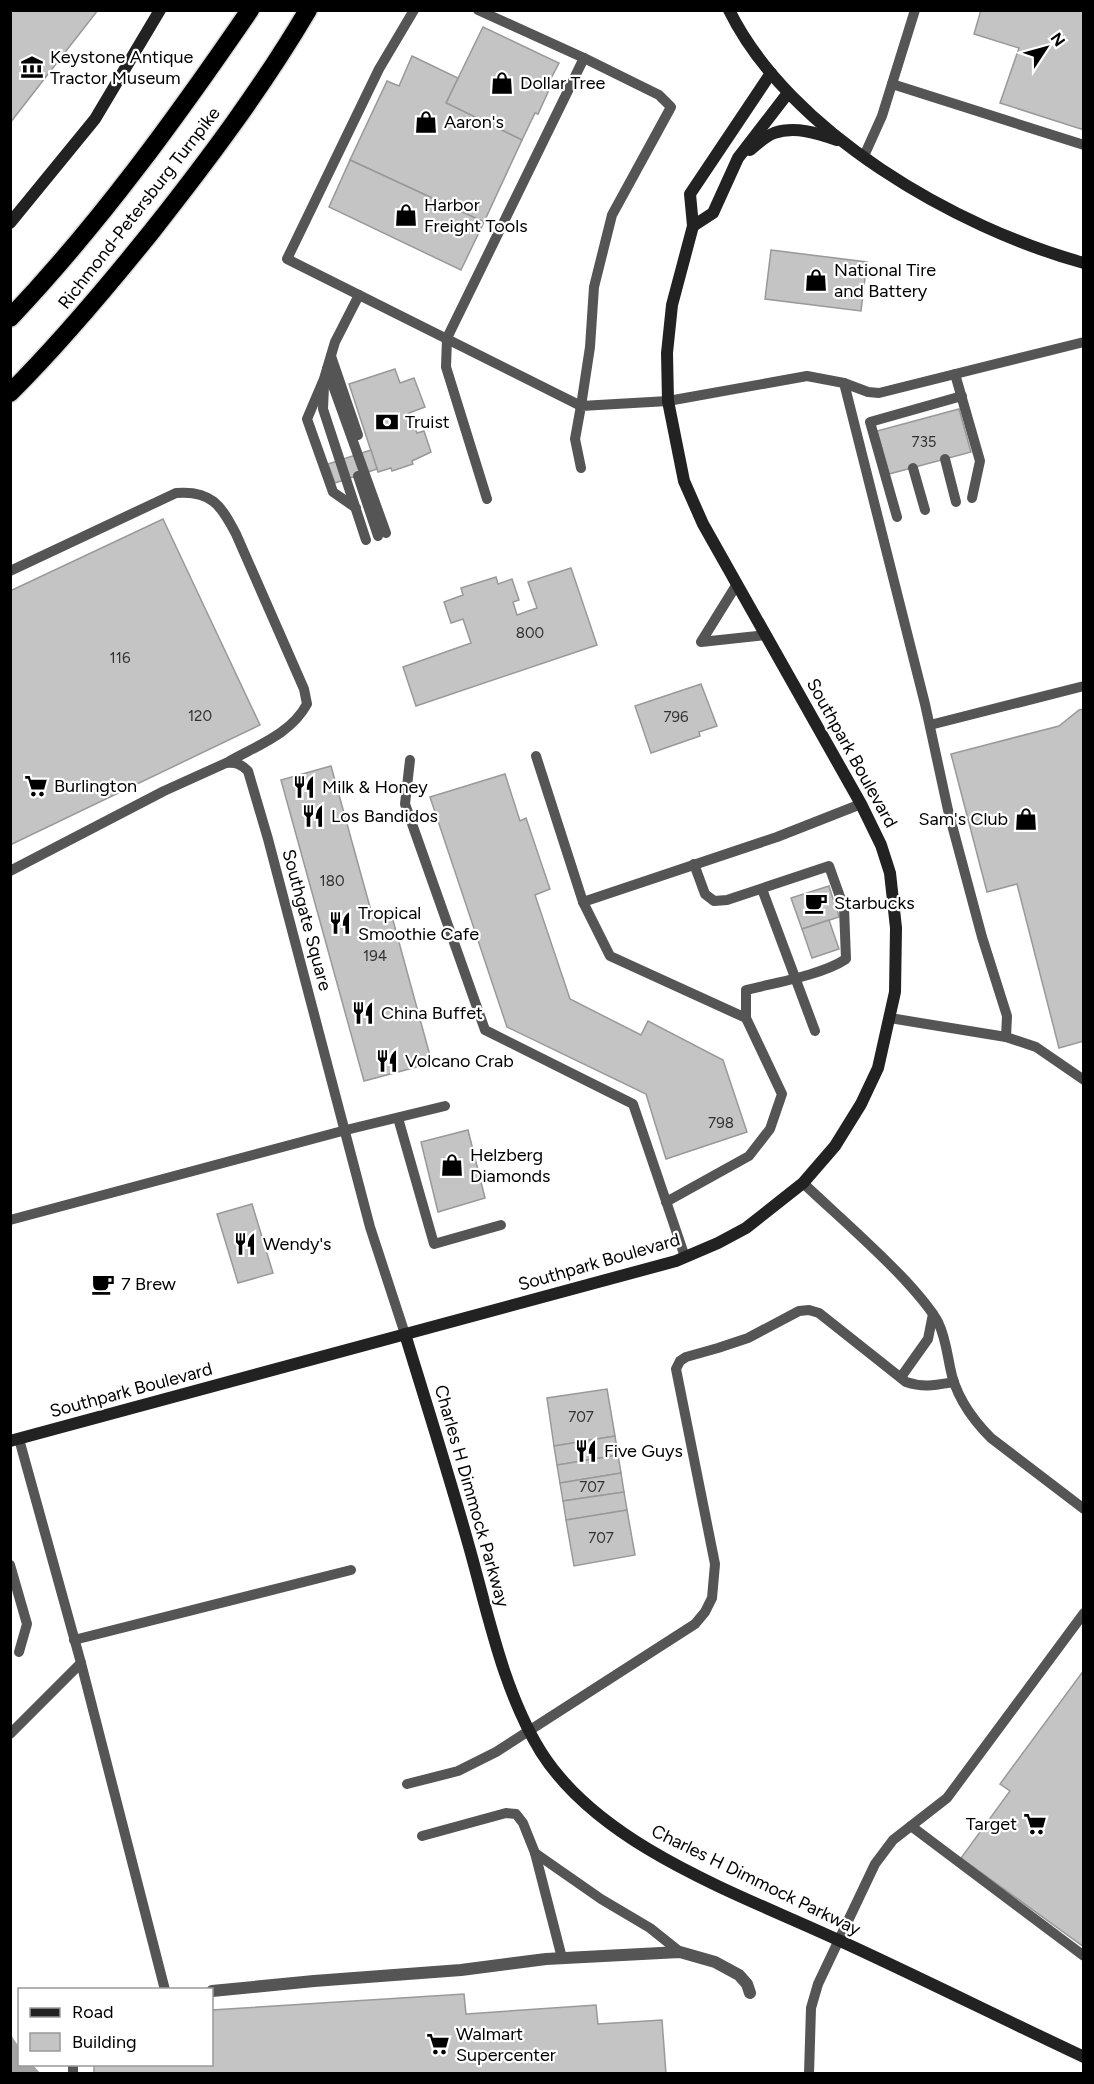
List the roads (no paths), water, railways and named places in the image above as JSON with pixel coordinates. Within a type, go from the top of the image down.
[{"type":"highway","name":"Richmond-Petersburg Turnpike","points":[[10,318],[105,210],[176,118],[250,10]]},
{"type":"highway","name":"Richmond-Petersburg Turnpike","points":[[10,393],[45,358],[120,271],[207,162],[308,10]]},
{"type":"street","points":[[10,223],[94,119],[160,10]]},
{"type":"street","points":[[729,10],[771,73],[788,93],[846,144],[955,213],[1048,252],[1083,263]]},
{"type":"street","name":"Southpark Boulevard","points":[[15,1440],[676,1261],[718,1244],[746,1228],[803,1183],[835,1146],[861,1104],[878,1068],[895,992],[897,962],[894,897],[890,873],[881,845],[861,804],[703,524],[684,481],[668,401],[667,353],[672,305],[693,226],[690,194],[771,73]]},
{"type":"street","points":[[693,226],[713,213],[738,158],[788,93]]},
{"type":"street","points":[[738,158],[773,134],[786,131],[816,133],[846,144]]},
{"type":"street","name":"Charles H Dimmock Parkway","points":[[405,1334],[456,1501],[496,1644],[520,1712],[542,1754],[563,1780],[597,1813],[628,1838],[704,1879],[1083,2057]]},
{"type":"street","points":[[213,1991],[461,1970],[562,1958],[681,1953],[715,1962],[739,1975],[747,1984],[750,1993]]},
{"type":"lane","points":[[414,10],[378,69],[287,260],[581,406],[668,401],[807,376],[879,393],[1083,342]]},
{"type":"lane","points":[[478,10],[659,95],[671,107],[612,215],[594,288],[590,347],[574,439],[581,468]]},
{"type":"lane","points":[[864,156],[882,116],[915,10]]},
{"type":"lane","points":[[487,499],[446,367],[447,338],[584,58]]},
{"type":"lane","points":[[892,84],[1083,145]]},
{"type":"lane","points":[[356,508],[333,492],[307,419],[326,374],[335,342],[359,295]]},
{"type":"lane","points":[[331,356],[377,489],[375,502]]},
{"type":"lane","points":[[326,374],[351,457]]},
{"type":"lane","points":[[326,374],[375,502],[382,535],[358,476]]},
{"type":"lane","points":[[326,374],[323,409],[366,540]]},
{"type":"lane","points":[[956,374],[980,461],[972,498]]},
{"type":"lane","points":[[844,383],[930,725],[954,833],[982,937],[1007,1016],[1006,1037]]},
{"type":"lane","points":[[897,518],[870,422],[900,419],[933,410],[962,396]]},
{"type":"lane","points":[[945,459],[956,502]]},
{"type":"lane","points":[[913,468],[925,510]]},
{"type":"lane","points":[[10,571],[176,493],[194,492],[212,499],[226,514],[236,534],[304,689],[307,704],[300,717],[288,729],[226,763],[164,790],[10,871]]},
{"type":"lane","points":[[737,584],[701,642],[766,635]]},
{"type":"lane","points":[[930,725],[1083,686]]},
{"type":"lane","points":[[536,756],[583,902],[610,956],[746,1018]]},
{"type":"lane","points":[[410,760],[405,804],[485,1030],[633,1104],[685,1257]]},
{"type":"lane","name":"Southgate Square","points":[[226,763],[233,762],[242,765],[248,771],[346,1130],[370,1227],[405,1334]]},
{"type":"lane","points":[[583,902],[814,824],[861,804]]},
{"type":"lane","points":[[666,1202],[750,1156],[770,1129],[782,1094],[746,1018],[746,990],[796,978],[839,964],[846,959],[844,908],[829,866],[727,900],[714,901],[705,894],[694,864]]},
{"type":"lane","points":[[762,889],[815,1031]]},
{"type":"lane","points":[[890,1018],[1006,1037],[1036,1047],[1083,1080]]},
{"type":"lane","points":[[10,1220],[346,1130],[445,1106]]},
{"type":"lane","points":[[398,1118],[434,1244],[501,1225]]},
{"type":"lane","points":[[803,1183],[885,1259],[933,1314],[946,1345],[954,1382],[977,1424],[991,1438],[1083,1509]]},
{"type":"lane","points":[[407,1785],[472,1765],[496,1752],[695,1624],[705,1612],[712,1598],[715,1564],[676,1369],[680,1361],[686,1357],[748,1338],[799,1311],[809,1310],[819,1313],[901,1377],[919,1386],[954,1382]]},
{"type":"lane","points":[[901,1377],[928,1339],[933,1314]]},
{"type":"lane","points":[[15,1440],[81,1663],[165,1988]]},
{"type":"lane","points":[[10,1565],[27,1624],[19,1653]]},
{"type":"lane","points":[[74,1640],[351,1570]]},
{"type":"lane","points":[[809,2073],[811,2008],[818,1984],[875,1864],[893,1840],[947,1798],[1083,1613]]},
{"type":"lane","points":[[10,1734],[81,1663]]},
{"type":"lane","points":[[422,1836],[506,1813],[516,1814],[523,1822],[535,1853],[562,1958]]},
{"type":"lane","points":[[911,1826],[1083,1956]]},
{"type":"lane","points":[[535,1853],[601,1899],[650,1928],[681,1953]]},
{"type":"place","name":"Keystone Antique Tractor Museum","points":[[32,67]]},
{"type":"place","name":"Dollar Tree","points":[[502,83]]},
{"type":"place","name":"Aaron's","points":[[426,122]]},
{"type":"place","name":"Harbor Freight Tools","points":[[406,215]]},
{"type":"place","name":"National Tire and Battery","points":[[816,280]]},
{"type":"place","name":"Truist","points":[[387,422]]},
{"type":"place","name":"Burlington","points":[[36,786]]},
{"type":"place","name":"Milk & Honey","points":[[304,787]]},
{"type":"place","name":"Los Bandidos","points":[[313,816]]},
{"type":"place","name":"Sam's Club","points":[[1026,819]]},
{"type":"place","name":"Starbucks","points":[[816,903]]},
{"type":"place","name":"Tropical Smoothie Cafe","points":[[340,923]]},
{"type":"place","name":"China Buffet","points":[[363,1013]]},
{"type":"place","name":"Volcano Crab","points":[[387,1061]]},
{"type":"place","name":"Helzberg Diamonds","points":[[452,1165]]},
{"type":"place","name":"Wendy's","points":[[245,1244]]},
{"type":"place","name":"7 Brew","points":[[103,1284]]},
{"type":"place","name":"Five Guys","points":[[586,1451]]},
{"type":"place","name":"Target","points":[[1035,1824]]},
{"type":"place","name":"Walmart Supercenter","points":[[438,2044]]}]
